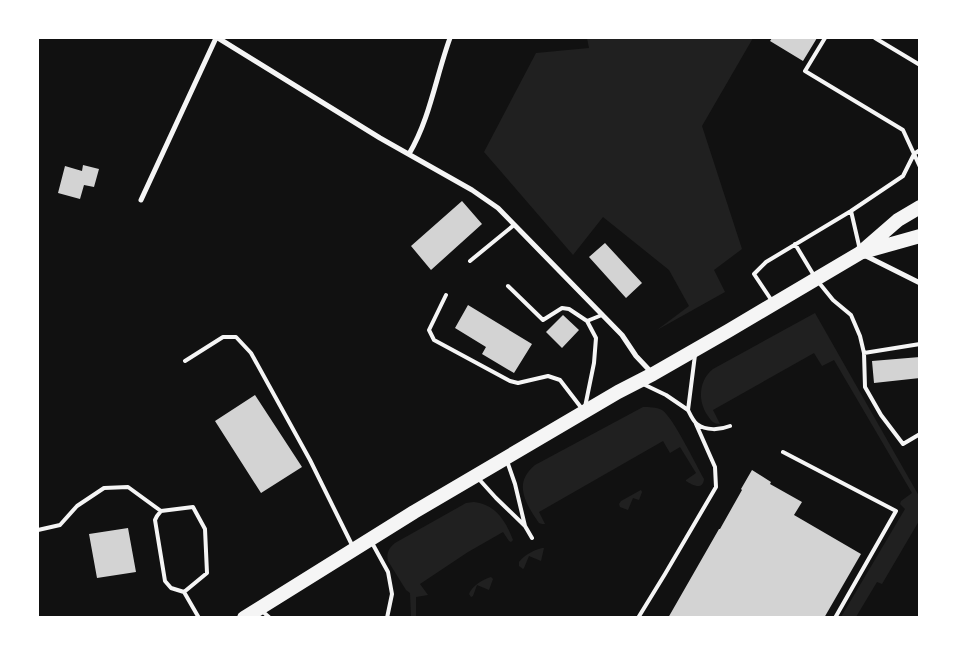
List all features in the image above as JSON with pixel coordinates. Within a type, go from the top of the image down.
[{"type":"highway","points":[[244,618],[265,613],[370,539],[506,457],[618,392],[696,350],[860,253],[898,220],[920,207]]},
{"type":"highway","points":[[860,253],[920,236]]},
{"type":"street","points":[[141,200],[217,38],[380,138],[472,190],[498,208],[622,336],[636,356],[653,374]]},
{"type":"street","points":[[409,154],[417,142],[450,38]]},
{"type":"street","points":[[860,253],[920,284]]},
{"type":"lane","points":[[825,38],[805,71],[903,130],[920,166]]},
{"type":"lane","points":[[874,38],[920,66]]},
{"type":"lane","points":[[774,304],[754,274],[766,262],[851,211],[903,176],[914,154],[920,150]]},
{"type":"lane","points":[[851,211],[860,253]]},
{"type":"lane","points":[[470,261],[514,225]]},
{"type":"lane","points":[[795,244],[816,279],[833,300],[851,315],[860,336],[864,354],[865,387],[881,414],[903,444],[920,434]]},
{"type":"lane","points":[[508,286],[543,320],[562,308],[587,320],[596,338],[594,363],[584,412]]},
{"type":"lane","points":[[446,296],[429,330],[434,340],[510,381],[518,383],[548,376],[560,380],[584,412]]},
{"type":"lane","points":[[587,320],[602,315]]},
{"type":"lane","points":[[185,361],[223,337],[236,336],[251,352],[310,460],[354,549]]},
{"type":"lane","points":[[864,354],[920,344]]},
{"type":"lane","points":[[688,410],[696,350]]},
{"type":"lane","points":[[638,382],[666,394],[688,410],[715,467],[716,487],[638,618]]},
{"type":"lane","points":[[696,424],[706,428],[722,429],[730,426]]},
{"type":"lane","points":[[783,452],[896,510],[835,618]]},
{"type":"lane","points":[[506,457],[515,484],[525,526]]},
{"type":"lane","points":[[476,475],[496,498],[525,526],[532,538]]},
{"type":"lane","points":[[38,530],[60,525],[77,506],[104,488],[128,487],[161,511],[193,507],[205,529],[207,573],[184,592]]},
{"type":"lane","points":[[161,511],[155,520],[165,581],[171,588],[184,592],[200,618]]},
{"type":"lane","points":[[370,539],[388,572],[392,594],[387,618]]},
{"type":"shaded area","points":[[587,38],[753,38],[702,126],[742,249],[714,270],[725,292],[657,330],[689,306],[669,270],[603,217],[573,255],[484,152],[536,53],[589,48]]},
{"type":"shaded area","points":[[815,313],[919,496],[919,521],[882,584],[877,582],[856,617],[841,617],[905,509],[900,504],[901,501],[912,493],[834,360],[822,366],[814,353],[713,410],[720,424],[714,423],[709,418],[704,410],[701,397],[702,385],[713,369]]},
{"type":"shaded area","points":[[643,407],[657,408],[667,414],[704,479],[702,485],[697,486],[686,481],[696,473],[680,447],[670,453],[663,441],[539,512],[545,524],[539,523],[529,508],[524,493],[524,479],[528,472],[535,465]]},
{"type":"shaded area","points":[[641,490],[639,500],[633,498],[628,510],[620,507],[621,501]]},
{"type":"shaded area","points":[[466,503],[481,503],[494,510],[507,526],[513,540],[509,541],[503,532],[468,552],[420,584],[428,595],[416,597],[416,617],[405,617],[411,616],[410,593],[406,590],[388,561],[387,556],[390,549],[395,543]]},
{"type":"shaded area","points":[[544,548],[541,561],[529,556],[523,569],[519,566],[519,562],[524,557]]},
{"type":"shaded area","points":[[491,577],[493,579],[489,590],[477,585],[471,597],[470,591],[475,586]]},
{"type":"building","points":[[772,38],[817,38],[803,61],[770,41]]},
{"type":"building","points":[[83,165],[99,169],[94,187],[84,185],[80,199],[58,193],[65,166],[82,171]]},
{"type":"building","points":[[462,201],[482,224],[431,270],[411,246]]},
{"type":"building","points":[[605,243],[642,283],[626,298],[589,257]]},
{"type":"building","points":[[468,305],[532,344],[514,373],[482,354],[486,347],[455,328]]},
{"type":"building","points":[[563,315],[579,330],[562,348],[546,332]]},
{"type":"building","points":[[920,357],[920,378],[874,383],[872,361]]},
{"type":"building","points":[[255,395],[302,467],[261,493],[215,421]]},
{"type":"building","points":[[752,470],[771,482],[770,484],[802,502],[794,515],[861,554],[824,618],[668,618],[720,529]]},
{"type":"building","points":[[128,528],[136,572],[97,578],[89,534]]}]
